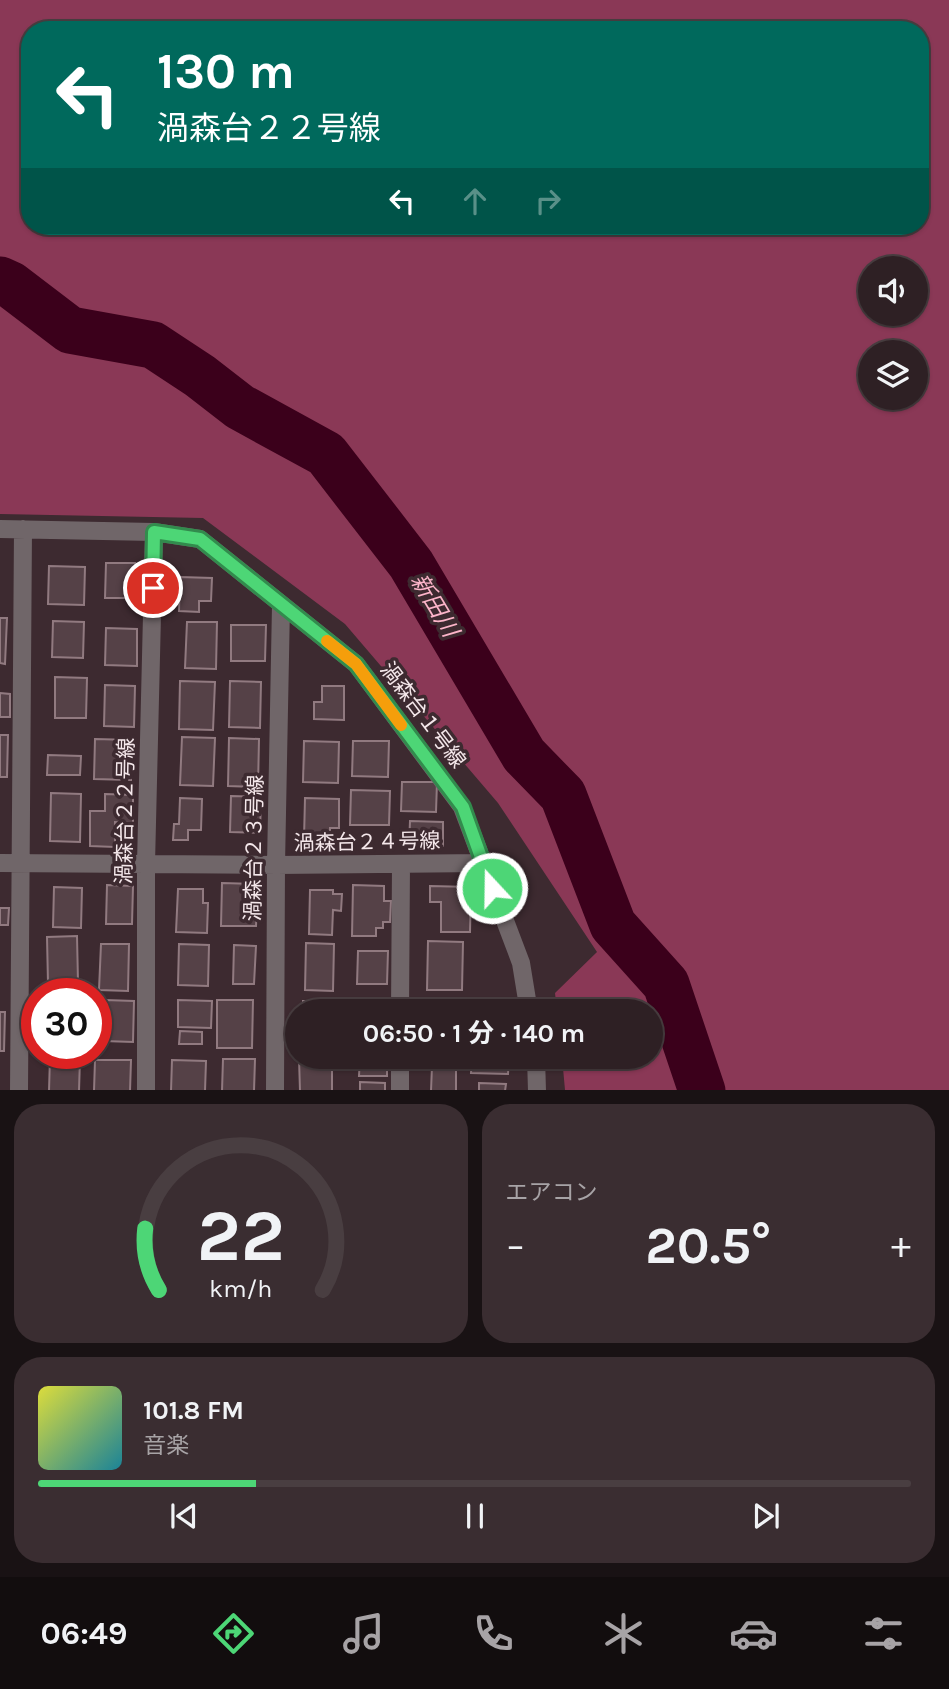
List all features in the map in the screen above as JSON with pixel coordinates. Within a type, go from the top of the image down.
[{"type":"street","name":"渦森台１号線","points":[[0,529],[154,532],[200,539],[356,664],[463,807],[521,962],[528,999]]},
{"type":"street","points":[[19,1090],[23,529]]},
{"type":"street","name":"渦森台２２号線","points":[[146,1090],[146,864],[154,532]]},
{"type":"street","name":"渦森台２３号線","points":[[275,1090],[281,605]]},
{"type":"street","name":"渦森台２４号線","points":[[0,863],[483,863]]},
{"type":"street","points":[[400,999],[401,864]]},
{"type":"street","points":[[400,1069],[400,1090]]},
{"type":"street","points":[[536,1069],[537,1090]]},
{"type":"shaded area","points":[[0,0],[949,0],[949,1090],[565,1090],[563,1069],[663,1069],[663,999],[556,999],[555,993],[597,952],[498,803],[345,624],[203,518],[0,514]]},
{"type":"building","points":[[106,563],[135,563],[134,581],[142,581],[142,591],[134,591],[134,598],[105,598]]},
{"type":"building","points":[[49,566],[85,567],[84,605],[48,604]]},
{"type":"building","points":[[180,577],[212,578],[211,601],[199,601],[199,612],[179,611]]},
{"type":"building","points":[[0,618],[7,618],[5,664],[0,663]]},
{"type":"building","points":[[53,621],[84,622],[83,658],[52,657]]},
{"type":"building","points":[[187,622],[217,622],[216,669],[185,668]]},
{"type":"building","points":[[231,625],[266,625],[265,661],[231,661]]},
{"type":"building","points":[[106,628],[137,629],[137,666],[105,665]]},
{"type":"building","points":[[55,677],[87,678],[86,718],[55,718]]},
{"type":"building","points":[[180,681],[215,682],[213,730],[179,729]]},
{"type":"building","points":[[230,681],[261,682],[260,728],[229,727]]},
{"type":"building","points":[[105,685],[135,686],[134,727],[104,726]]},
{"type":"building","points":[[322,686],[344,686],[344,720],[314,719],[314,702],[322,702]]},
{"type":"building","points":[[0,693],[10,694],[10,717],[0,717]]},
{"type":"building","points":[[0,735],[8,735],[7,777],[0,777]]},
{"type":"building","points":[[182,737],[215,738],[213,786],[180,785]]},
{"type":"building","points":[[229,738],[259,739],[258,787],[228,786]]},
{"type":"building","points":[[95,739],[132,740],[131,780],[94,779]]},
{"type":"building","points":[[304,741],[339,742],[338,783],[303,782]]},
{"type":"building","points":[[353,741],[389,741],[388,777],[352,776]]},
{"type":"building","points":[[48,755],[81,756],[80,775],[47,775]]},
{"type":"building","points":[[402,782],[437,782],[436,812],[401,811]]},
{"type":"building","points":[[351,790],[390,791],[389,825],[350,825]]},
{"type":"building","points":[[51,793],[81,794],[80,842],[50,841]]},
{"type":"building","points":[[105,794],[133,795],[133,823],[115,822],[115,847],[90,846],[90,811],[105,811]]},
{"type":"building","points":[[231,796],[261,797],[260,833],[230,832]]},
{"type":"building","points":[[180,798],[202,799],[201,830],[188,830],[188,840],[173,840],[174,824],[179,824]]},
{"type":"building","points":[[305,798],[339,799],[339,828],[330,828],[330,839],[304,839]]},
{"type":"building","points":[[410,821],[443,822],[443,846],[409,846]]},
{"type":"building","points":[[222,883],[258,884],[256,926],[221,926]]},
{"type":"building","points":[[107,885],[133,886],[132,924],[106,924]]},
{"type":"building","points":[[353,885],[384,886],[384,901],[391,901],[390,922],[383,922],[383,928],[376,928],[376,936],[352,936]]},
{"type":"building","points":[[430,886],[471,887],[470,932],[441,932],[441,902],[430,902]]},
{"type":"building","points":[[54,887],[82,888],[81,928],[53,927]]},
{"type":"building","points":[[178,889],[203,889],[203,903],[208,903],[207,933],[176,932]]},
{"type":"building","points":[[310,890],[333,890],[333,894],[342,894],[341,911],[333,910],[332,935],[309,934]]},
{"type":"building","points":[[0,908],[9,908],[8,925],[0,925]]},
{"type":"building","points":[[77,936],[78,978],[48,978],[47,937]]},
{"type":"building","points":[[428,941],[463,942],[462,990],[427,990]]},
{"type":"building","points":[[306,943],[334,944],[333,991],[305,990]]},
{"type":"building","points":[[101,944],[129,944],[128,991],[112,990],[112,978],[100,978]]},
{"type":"building","points":[[179,944],[209,945],[208,986],[178,985]]},
{"type":"building","points":[[234,945],[256,946],[254,984],[233,984]]},
{"type":"building","points":[[358,951],[388,951],[387,984],[357,984]]},
{"type":"building","points":[[112,1000],[134,1001],[133,1042],[112,1041]]},
{"type":"building","points":[[178,1000],[212,1001],[211,1028],[178,1027]]},
{"type":"building","points":[[217,1000],[253,1000],[252,1048],[217,1048]]},
{"type":"building","points":[[0,1012],[5,1012],[4,1051],[0,1051]]},
{"type":"building","points":[[180,1031],[202,1032],[202,1044],[179,1044]]},
{"type":"building","points":[[223,1059],[255,1059],[254,1090],[222,1090]]},
{"type":"building","points":[[112,1060],[131,1060],[130,1090],[94,1090],[95,1069],[112,1069]]},
{"type":"building","points":[[172,1060],[206,1061],[205,1090],[171,1090]]},
{"type":"building","points":[[50,1069],[80,1069],[79,1090],[49,1090]]},
{"type":"building","points":[[299,1069],[332,1069],[332,1090],[300,1090]]},
{"type":"building","points":[[359,1069],[387,1069],[387,1076],[359,1076]]},
{"type":"building","points":[[432,1069],[456,1069],[456,1090],[431,1090]]},
{"type":"building","points":[[471,1069],[508,1069],[508,1074],[471,1073]]},
{"type":"building","points":[[360,1082],[385,1083],[385,1090],[360,1090]]},
{"type":"building","points":[[479,1083],[506,1084],[505,1090],[479,1090]]},
{"type":"waterway","name":"新田川","points":[[0,280],[11,285],[70,330],[153,345],[240,407],[326,454],[411,564],[524,755],[563,795],[613,925],[666,984],[702,1090]]},
{"type":"slow traffic","points":[[327,641],[356,664],[401,725]]},
{"type":"route","points":[[153,588],[154,532],[200,539],[356,664],[463,807],[492,888]]}]
